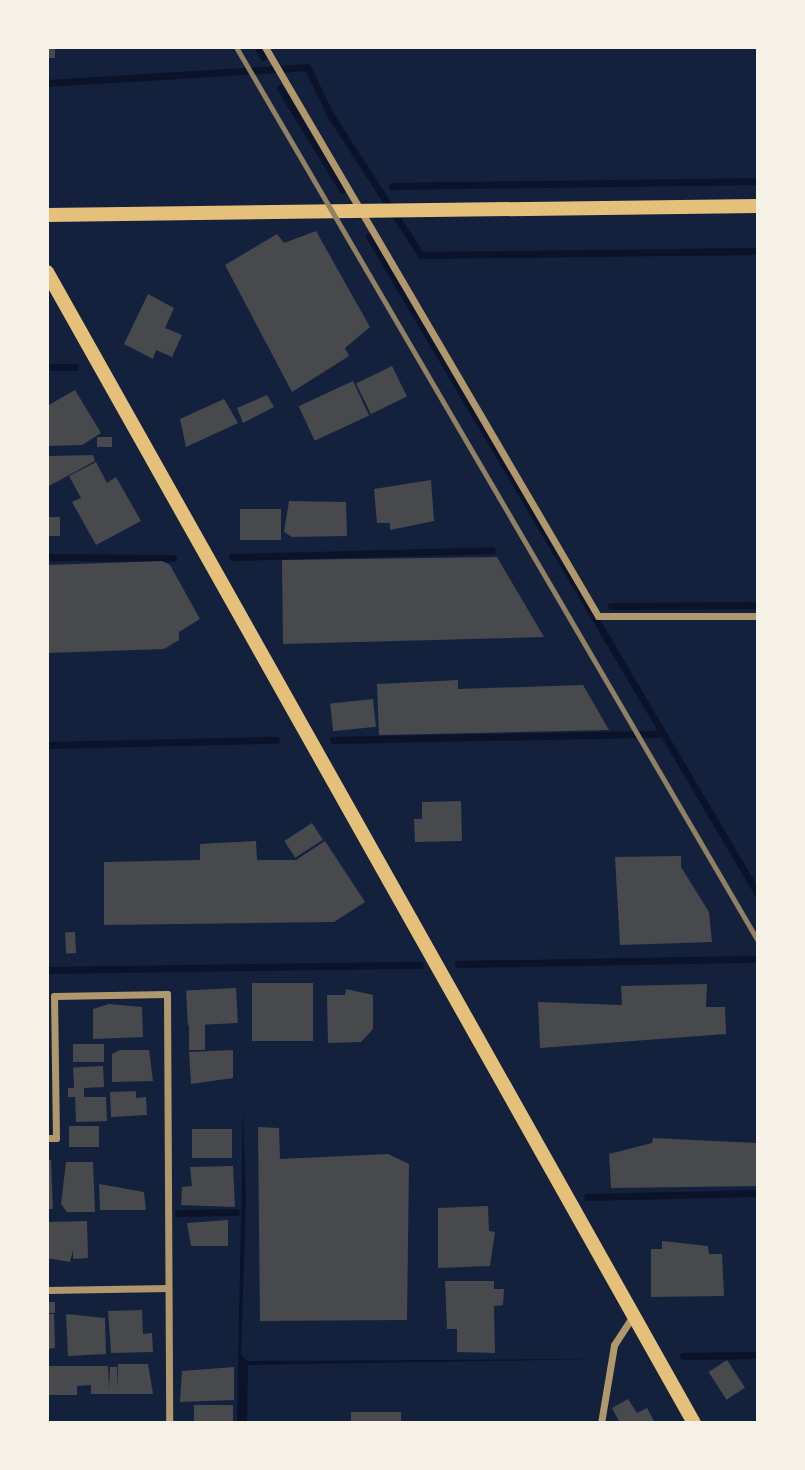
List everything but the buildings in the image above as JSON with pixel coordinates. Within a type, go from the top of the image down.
[{"type":"main road","points":[[47,215],[758,206]]},
{"type":"main road","points":[[49,277],[694,1423]]},
{"type":"street","points":[[265,47],[598,616],[758,616]]},
{"type":"street","points":[[47,1139],[56,1138],[54,996],[167,994],[169,1423]]},
{"type":"street","points":[[47,1290],[168,1288]]},
{"type":"street","points":[[601,1423],[614,1345],[632,1317]]},
{"type":"water","points":[[243,1109],[246,1202],[241,1354],[247,1361],[607,1359],[248,1365],[247,1423],[237,1423]]},
{"type":"waterway","points":[[258,47],[263,57]]},
{"type":"waterway","points":[[47,83],[307,67],[331,116],[421,255],[758,251]]},
{"type":"waterway","points":[[280,88],[342,189]]},
{"type":"waterway","points":[[392,186],[758,181]]},
{"type":"waterway","points":[[369,236],[758,894]]},
{"type":"waterway","points":[[47,367],[75,367]]},
{"type":"waterway","points":[[232,557],[492,550]]},
{"type":"waterway","points":[[47,557],[173,558]]},
{"type":"waterway","points":[[611,606],[758,605]]},
{"type":"waterway","points":[[333,740],[659,734]]},
{"type":"waterway","points":[[47,745],[276,740]]},
{"type":"waterway","points":[[458,964],[758,959]]},
{"type":"waterway","points":[[47,970],[420,965]]},
{"type":"waterway","points":[[587,1197],[758,1193]]},
{"type":"waterway","points":[[178,1213],[236,1212]]},
{"type":"waterway","points":[[683,1356],[758,1355]]},
{"type":"railway","points":[[236,47],[758,941]]}]
